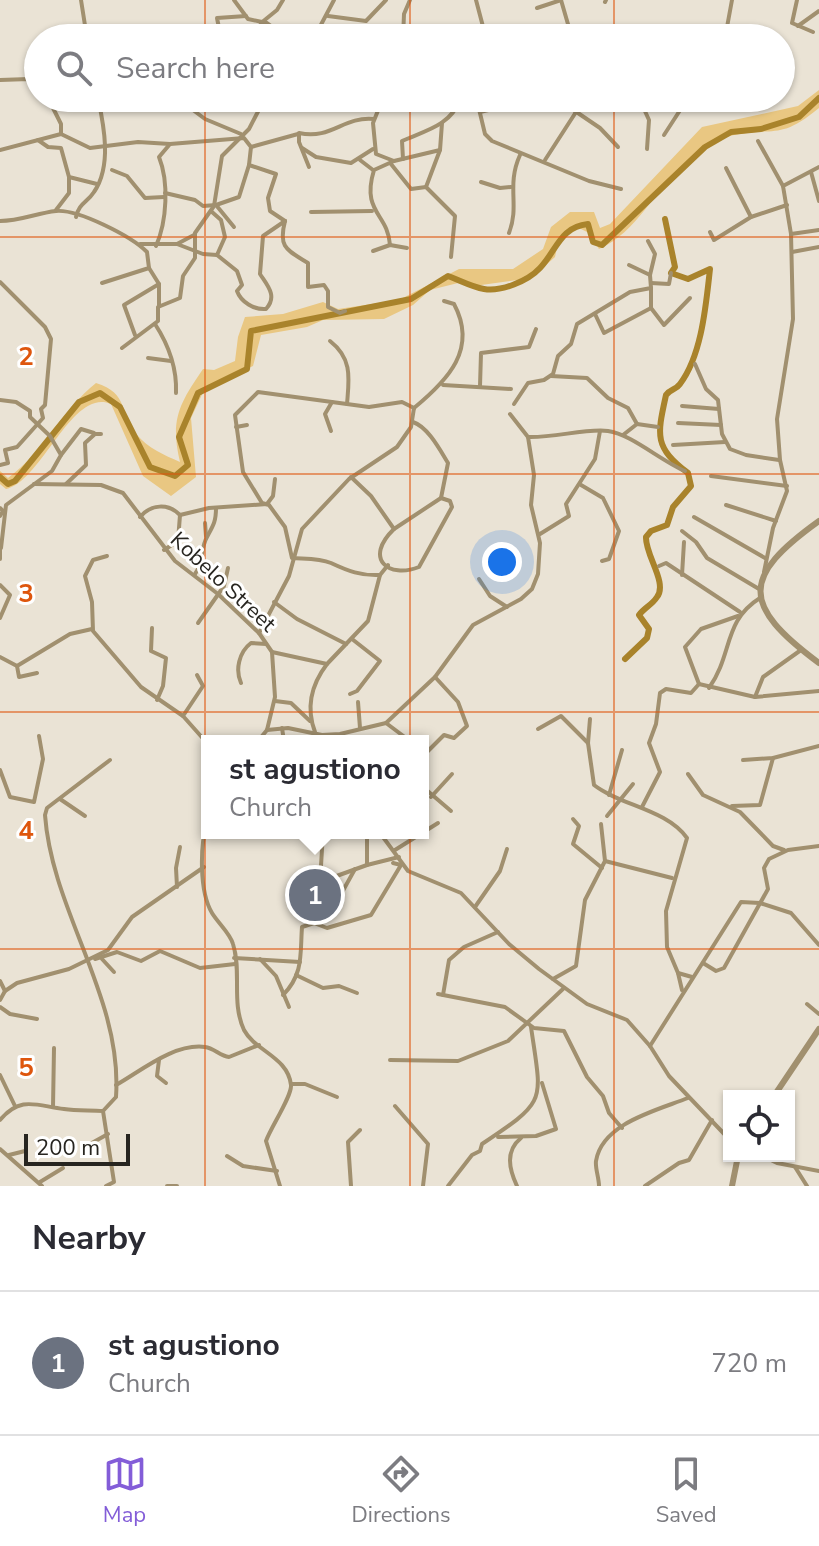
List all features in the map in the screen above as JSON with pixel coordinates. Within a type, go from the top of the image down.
[{"type":"street","points":[[81,0],[85,24]]},
{"type":"street","points":[[234,0],[246,16],[268,24]]},
{"type":"street","points":[[261,23],[283,0]]},
{"type":"street","points":[[323,24],[334,0]]},
{"type":"street","points":[[328,16],[366,21],[386,0]]},
{"type":"street","points":[[404,24],[410,0]]},
{"type":"street","points":[[476,0],[482,24]]},
{"type":"street","points":[[537,8],[561,0],[567,24]]},
{"type":"street","points":[[727,24],[732,0]]},
{"type":"street","points":[[797,0],[792,21],[813,32]]},
{"type":"street","points":[[798,26],[819,11]]},
{"type":"street","points":[[218,24],[217,18],[246,16]]},
{"type":"street","points":[[0,80],[24,79]]},
{"type":"street","points":[[55,112],[61,124],[61,134]]},
{"type":"street","points":[[76,217],[82,202],[93,194],[97,184],[104,146],[100,112]]},
{"type":"street","points":[[112,170],[127,176],[145,198],[164,195],[195,200],[203,206],[239,197],[251,147],[246,139],[196,112]]},
{"type":"street","points":[[140,244],[177,244],[194,235],[215,205],[220,162],[239,136],[249,129],[258,112]]},
{"type":"street","points":[[377,112],[373,149],[376,154],[392,162],[411,189],[426,187]]},
{"type":"street","points":[[403,159],[402,141],[442,123],[450,112]]},
{"type":"street","points":[[480,112],[487,139],[520,155],[545,160],[589,181],[621,189]]},
{"type":"street","points":[[545,160],[576,112],[600,128],[618,147]]},
{"type":"street","points":[[645,112],[649,120],[647,149]]},
{"type":"street","points":[[664,135],[679,112]]},
{"type":"street","points":[[251,147],[298,134],[320,136],[353,120],[374,119]]},
{"type":"street","points":[[426,187],[440,150],[442,123]]},
{"type":"street","points":[[0,150],[61,134],[90,148],[151,141],[170,144],[239,136]]},
{"type":"street","points":[[298,134],[309,167]]},
{"type":"street","points":[[38,140],[48,147],[61,148],[69,177],[69,193],[54,212]]},
{"type":"street","points":[[758,141],[783,186],[787,205],[792,252],[793,319],[777,419],[786,497],[765,558],[760,598],[773,622],[819,663]]},
{"type":"street","points":[[156,246],[162,233],[166,183],[159,157],[170,144]]},
{"type":"street","points":[[302,148],[316,157],[334,161],[360,160],[373,149]]},
{"type":"street","points":[[360,160],[367,169],[374,170],[392,162],[440,150]]},
{"type":"street","points":[[509,233],[514,216],[511,187],[520,155]]},
{"type":"street","points":[[249,165],[276,174],[268,202],[270,211],[285,221]]},
{"type":"street","points":[[783,186],[819,167]]},
{"type":"street","points":[[726,168],[751,217]]},
{"type":"street","points":[[374,170],[372,211],[389,230],[390,245]]},
{"type":"street","points":[[811,172],[819,201]]},
{"type":"street","points":[[69,177],[97,184]]},
{"type":"street","points":[[481,182],[500,188],[511,187]]},
{"type":"street","points":[[426,187],[455,216],[451,257]]},
{"type":"street","points":[[215,205],[234,227]]},
{"type":"street","points":[[710,232],[714,240],[751,217],[787,205]]},
{"type":"street","points":[[311,212],[372,211]]},
{"type":"street","points":[[0,221],[28,220],[54,212],[113,228],[140,244],[147,252],[149,268],[159,284],[159,319],[122,348]]},
{"type":"street","points":[[212,212],[221,220],[225,237],[217,255]]},
{"type":"street","points":[[177,244],[203,254],[217,255],[238,273],[242,285],[237,291],[240,298],[255,308],[266,309],[271,293],[268,282],[260,274],[263,236],[285,221]]},
{"type":"street","points":[[285,221],[281,234],[285,248],[292,257],[308,263],[308,287],[311,290],[324,285],[328,291],[328,307],[340,313],[345,311]]},
{"type":"street","points":[[791,234],[819,230]]},
{"type":"street","points":[[194,235],[195,258]]},
{"type":"street","points":[[648,241],[655,254],[650,275],[651,308],[664,325],[690,298]]},
{"type":"street","points":[[373,251],[390,245],[407,248]]},
{"type":"street","points":[[792,252],[819,247]]},
{"type":"street","points":[[159,306],[180,298],[183,276],[195,258],[203,254]]},
{"type":"street","points":[[629,265],[650,275]]},
{"type":"street","points":[[102,283],[149,268]]},
{"type":"street","points":[[551,376],[558,356],[571,344],[575,328],[630,292],[669,284],[671,273]]},
{"type":"street","points":[[0,282],[45,327],[51,339],[39,426],[17,447],[5,450],[8,463],[0,465]]},
{"type":"street","points":[[135,336],[124,305],[159,284]]},
{"type":"street","points":[[259,633],[289,576],[302,529],[351,477],[396,449],[413,422],[414,408],[443,385],[464,334],[463,321],[454,304],[444,301]]},
{"type":"street","points":[[595,314],[604,333],[651,308]]},
{"type":"street","points":[[155,324],[165,341],[176,377],[176,393]]},
{"type":"street","points":[[480,386],[481,353],[529,347],[536,329]]},
{"type":"street","points":[[330,341],[341,352],[350,372],[347,404]]},
{"type":"street","points":[[148,358],[171,361]]},
{"type":"street","points":[[695,364],[720,409],[725,442],[730,449],[746,455],[780,460]]},
{"type":"street","points":[[514,404],[528,383],[551,376],[587,378],[608,398],[628,408],[637,424]]},
{"type":"street","points":[[443,385],[511,389]]},
{"type":"street","points":[[292,558],[285,527],[267,504],[262,503],[243,472],[235,415],[258,392],[379,407],[399,402],[414,408]]},
{"type":"street","points":[[0,400],[25,407],[50,436],[61,455]]},
{"type":"street","points":[[331,431],[325,414],[332,402]]},
{"type":"street","points":[[682,406],[720,409]]},
{"type":"street","points":[[333,735],[386,723],[435,677],[473,625],[521,599],[536,583],[539,536],[531,505],[534,475],[528,437],[510,414]]},
{"type":"street","points":[[413,422],[423,426],[448,463],[441,498],[394,529],[378,548],[380,560],[403,569],[419,567],[452,507],[450,501],[441,498]]},
{"type":"street","points":[[678,423],[721,425]]},
{"type":"street","points":[[623,435],[637,424],[658,427]]},
{"type":"street","points":[[236,427],[247,425]]},
{"type":"street","points":[[0,559],[6,505],[15,502],[52,471],[81,429],[98,434],[84,445],[86,465],[66,484]]},
{"type":"street","points":[[528,437],[562,437],[600,431],[623,435],[650,454],[685,471]]},
{"type":"street","points":[[539,536],[569,516],[566,504],[597,455],[600,431]]},
{"type":"street","points":[[673,445],[725,442]]},
{"type":"street","points":[[711,476],[787,486]]},
{"type":"street","points":[[351,477],[371,496],[394,529]]},
{"type":"street","points":[[140,517],[148,509],[157,507],[171,508],[180,515],[216,508],[267,504],[273,496],[275,479]]},
{"type":"street","name":"Kobelo Street","points":[[34,484],[111,487],[126,496],[164,550],[259,633],[272,652],[274,701],[263,735]]},
{"type":"street","points":[[580,485],[603,498],[619,531],[609,559],[602,561]]},
{"type":"street","points":[[726,505],[776,521]]},
{"type":"street","points":[[0,508],[3,511],[0,516]]},
{"type":"street","points":[[206,538],[214,531],[216,508]]},
{"type":"street","points":[[164,550],[180,536],[180,515]]},
{"type":"street","points":[[694,517],[765,558]]},
{"type":"street","points":[[195,574],[202,563],[205,523]]},
{"type":"street","points":[[764,572],[787,544],[819,524]]},
{"type":"street","points":[[682,531],[696,542],[707,558],[759,589]]},
{"type":"street","points":[[682,575],[684,542]]},
{"type":"street","points":[[107,556],[93,560],[85,576],[92,602],[92,629],[141,687],[183,716],[201,736]]},
{"type":"street","points":[[292,558],[326,562],[349,572],[380,575]]},
{"type":"street","points":[[659,566],[666,563],[739,614]]},
{"type":"street","points":[[318,735],[312,723],[313,690],[327,664],[370,617],[380,575],[388,565]]},
{"type":"street","points":[[198,623],[224,586],[228,568]]},
{"type":"street","points":[[479,579],[490,596],[507,607]]},
{"type":"street","points":[[0,585],[10,595],[0,618]]},
{"type":"street","points":[[760,598],[739,614],[701,629],[685,647],[684,654],[699,684],[755,697],[819,691]]},
{"type":"street","points":[[274,602],[297,619],[346,644]]},
{"type":"street","points":[[709,688],[722,668],[739,614]]},
{"type":"street","points":[[152,628],[151,651],[166,658],[157,700]]},
{"type":"street","points":[[17,666],[70,634],[92,629]]},
{"type":"street","points":[[350,694],[357,691],[380,661],[352,639]]},
{"type":"street","points":[[241,683],[237,670],[246,646],[251,643],[266,644]]},
{"type":"street","points":[[755,697],[763,677],[801,650]]},
{"type":"street","points":[[272,652],[327,664]]},
{"type":"street","points":[[0,657],[17,666]]},
{"type":"street","points":[[17,666],[19,677],[37,673]]},
{"type":"street","points":[[183,716],[203,686],[197,675]]},
{"type":"street","points":[[429,750],[444,735],[454,738],[467,726],[458,702],[435,677]]},
{"type":"street","points":[[642,807],[660,772],[649,743],[656,724],[660,693],[666,689],[691,693],[699,684]]},
{"type":"street","points":[[274,701],[291,703],[312,723]]},
{"type":"street","points":[[358,702],[360,728]]},
{"type":"street","points":[[538,729],[561,716],[588,743]]},
{"type":"street","points":[[590,719],[588,743],[594,785],[618,800],[642,807],[687,838],[666,911],[667,947],[682,990]]},
{"type":"street","points":[[386,723],[402,735]]},
{"type":"street","points":[[267,730],[282,728],[315,732]]},
{"type":"street","points":[[282,728],[283,735]]},
{"type":"street","points":[[2,798],[36,800],[38,767],[43,759],[39,736]]},
{"type":"street","points":[[743,760],[773,758],[819,746]]},
{"type":"street","points":[[609,795],[622,750]]},
{"type":"street","points":[[730,806],[751,808],[760,805],[773,758]]},
{"type":"street","points":[[0,1120],[15,1106],[33,1101],[53,1107],[103,1111],[115,1100],[109,1021],[70,906],[54,872],[45,815],[60,799],[110,760]]},
{"type":"street","points":[[0,770],[10,797]]},
{"type":"street","points":[[431,797],[452,774]]},
{"type":"street","points":[[688,774],[703,795],[746,816],[773,846],[786,851]]},
{"type":"street","points":[[607,816],[633,784]]},
{"type":"street","points":[[429,794],[451,811]]},
{"type":"street","points":[[60,799],[85,816]]},
{"type":"street","points":[[573,819],[579,826],[573,844],[602,868]]},
{"type":"street","points":[[429,830],[438,823]]},
{"type":"street","points":[[553,979],[576,966],[585,900],[605,861],[601,824]]},
{"type":"street","points":[[206,839],[204,867],[208,904],[231,940],[236,1002],[242,1024],[259,1045],[276,1058],[291,1084],[291,1092],[266,1141],[280,1186]]},
{"type":"street","points":[[323,839],[320,881],[367,865],[400,861]]},
{"type":"street","points":[[367,839],[367,865]]},
{"type":"street","points":[[385,839],[414,875],[461,893],[498,932],[564,988],[587,1004],[623,1018],[650,1046],[688,1098],[723,1132]]},
{"type":"street","points":[[395,850],[415,839]]},
{"type":"street","points":[[703,963],[716,971],[722,970],[769,886],[766,861],[786,851],[819,846]]},
{"type":"street","points":[[177,887],[176,868],[180,847]]},
{"type":"street","points":[[475,907],[489,890],[507,849]]},
{"type":"street","points":[[314,923],[327,928],[371,915],[400,861]]},
{"type":"street","points":[[605,861],[673,878]]},
{"type":"street","points":[[0,1000],[5,991],[88,960],[115,944],[132,917],[204,867]]},
{"type":"street","points":[[283,995],[300,963],[302,929],[314,923],[341,897],[355,869]]},
{"type":"street","points":[[650,1046],[737,906],[745,902],[760,903],[791,913],[819,945]]},
{"type":"street","points":[[498,932],[466,946],[449,960],[440,995],[505,1007],[530,1026],[564,1031],[587,1077],[603,1096],[609,1113],[622,1128]]},
{"type":"street","points":[[88,960],[102,959],[117,952],[140,961],[160,951],[200,968],[259,958],[300,963]]},
{"type":"street","points":[[259,958],[273,971],[289,1007]]},
{"type":"street","points":[[102,959],[114,972]]},
{"type":"street","points":[[678,973],[692,977]]},
{"type":"street","points":[[296,975],[323,988],[339,986],[357,993]]},
{"type":"street","points":[[0,981],[5,991]]},
{"type":"street","points":[[390,1060],[458,1061],[512,1039],[530,1026],[564,988]]},
{"type":"street","points":[[807,1004],[819,1014]]},
{"type":"street","points":[[0,1007],[18,1016],[37,1019]]},
{"type":"street","points":[[497,1137],[521,1138],[556,1129],[541,1081],[530,1026]]},
{"type":"street","points":[[778,1090],[819,1029]]},
{"type":"street","points":[[116,1085],[159,1060],[204,1047],[229,1057],[259,1045]]},
{"type":"street","points":[[53,1107],[54,1048]]},
{"type":"street","points":[[159,1060],[157,1076],[166,1083]]},
{"type":"street","points":[[0,1075],[15,1106]]},
{"type":"street","points":[[448,1186],[472,1155],[480,1151],[482,1144],[497,1137],[531,1108],[541,1081]]},
{"type":"street","points":[[291,1084],[305,1084],[337,1097]]},
{"type":"street","points":[[599,1186],[597,1157],[604,1142],[622,1128],[688,1098]]},
{"type":"street","points":[[395,1106],[428,1144],[423,1186]]},
{"type":"street","points":[[0,1112],[9,1110]]},
{"type":"street","points":[[103,1111],[114,1183],[106,1186]]},
{"type":"street","points":[[645,1186],[667,1170],[689,1160],[712,1120]]},
{"type":"street","points":[[351,1186],[348,1142],[360,1130]]},
{"type":"street","points":[[90,1144],[108,1134]]},
{"type":"street","points":[[517,1186],[510,1160],[512,1146],[521,1138]]},
{"type":"street","points":[[0,1149],[9,1155],[17,1168],[41,1184],[63,1168]]},
{"type":"street","points":[[9,1155],[25,1151]]},
{"type":"street","points":[[227,1156],[243,1166],[277,1171]]},
{"type":"street","points":[[732,1186],[737,1162]]},
{"type":"street","points":[[780,1162],[819,1171]]},
{"type":"street","points":[[795,1167],[807,1186]]},
{"type":"street","points":[[167,1186],[177,1186]]},
{"type":"shaded area","points":[[819,90],[819,108],[795,125],[734,135],[686,164],[613,242],[599,249],[589,233],[575,226],[558,243],[555,257],[531,278],[474,286],[458,283],[430,290],[413,305],[384,319],[323,320],[307,327],[261,335],[253,366],[205,388],[191,418],[196,477],[171,496],[143,476],[111,404],[97,402],[70,421],[19,482],[6,489],[0,484],[0,471],[8,478],[20,468],[96,383],[119,398],[131,427],[141,440],[180,462],[176,435],[183,403],[203,369],[214,370],[235,361],[245,317],[283,314],[323,302],[338,309],[399,300],[459,269],[513,269],[543,249],[551,227],[570,212],[594,212],[600,228],[610,224],[702,127],[771,112],[795,112]]},
{"type":"waterway","points":[[0,477],[8,484],[15,481],[79,402],[100,393],[120,407],[150,467],[175,476],[188,465],[179,437],[198,393],[247,369],[251,331],[411,299],[448,276],[484,289],[514,284],[535,273],[565,234],[579,226],[588,224],[593,242],[602,245],[705,147],[731,132],[761,129],[799,117],[819,98]]},
{"type":"waterway","points":[[625,659],[647,638],[649,629],[639,615],[660,591],[646,537],[651,531],[667,525],[673,507],[691,486],[688,473],[664,448],[660,431],[666,395],[680,384],[698,344],[710,269],[688,279],[671,273],[675,267],[665,219]]},
{"type":"place","name":"st agustiono","points":[[315,895]]}]
